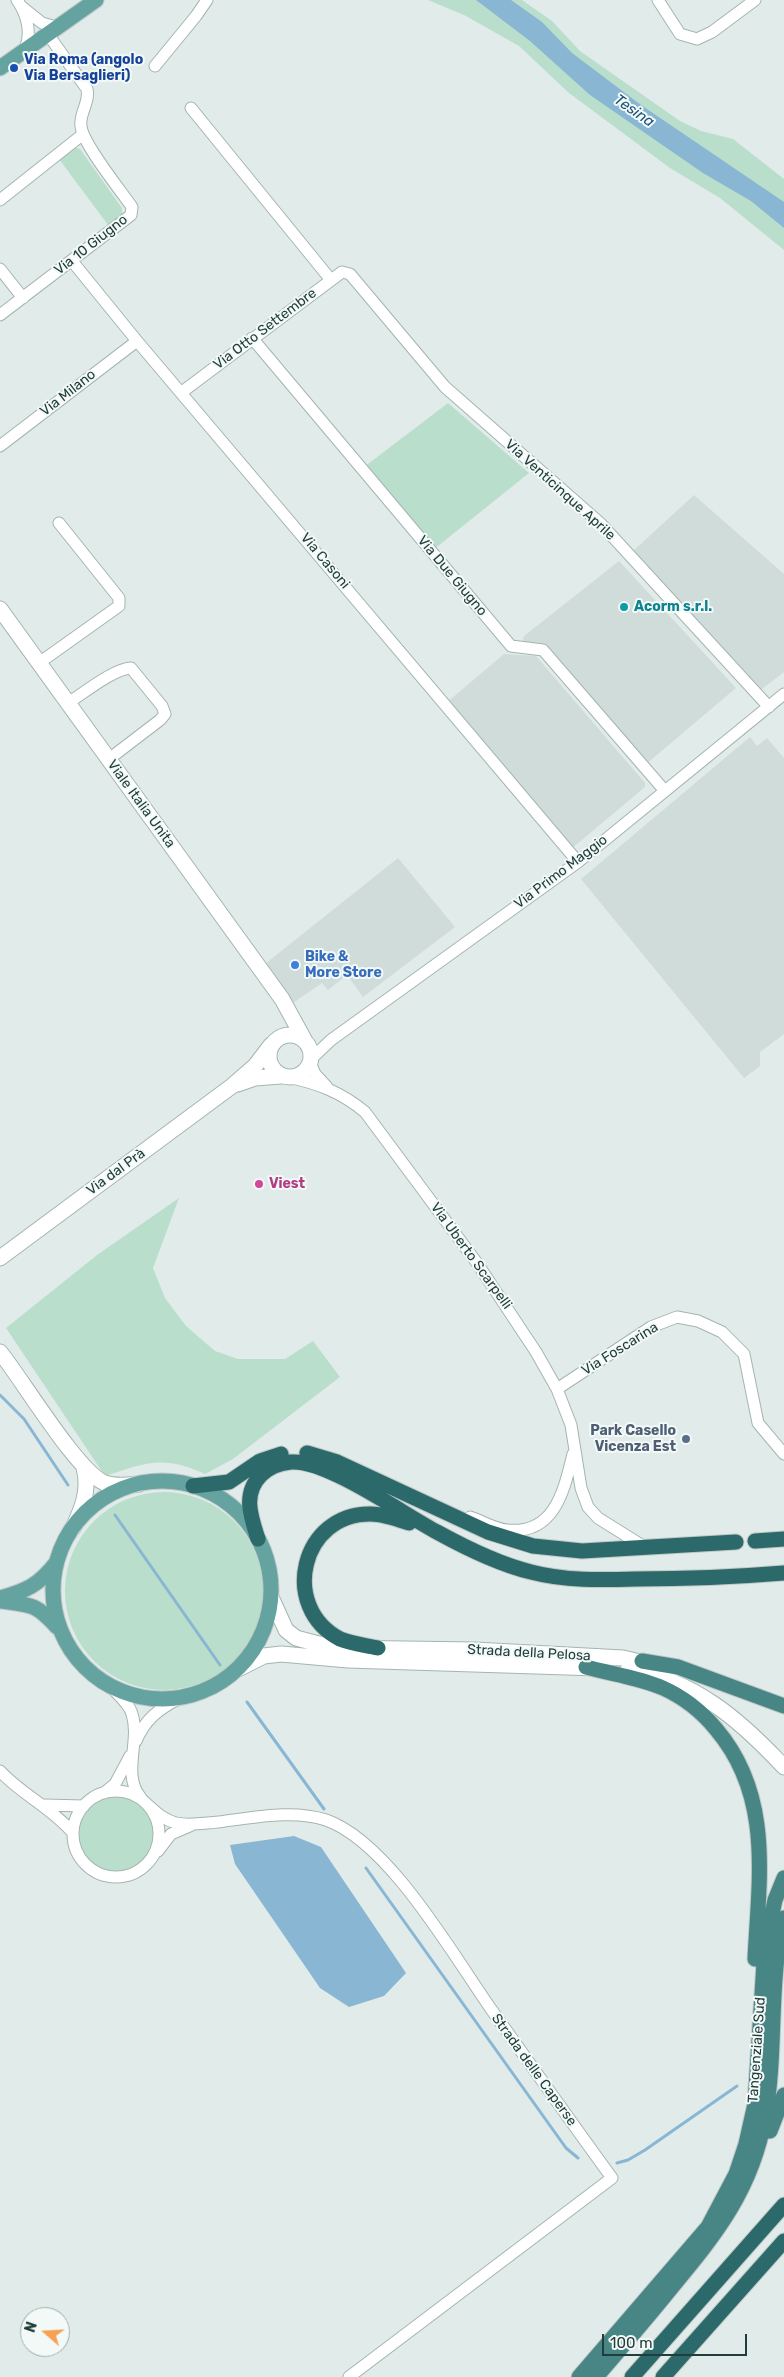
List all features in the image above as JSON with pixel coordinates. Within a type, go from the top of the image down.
[{"type":"highway","points":[[193,1486],[229,1482],[270,1457],[303,1452],[337,1462],[488,1532],[534,1546],[582,1551],[736,1542]]},
{"type":"highway","points":[[258,1539],[249,1508],[251,1488],[256,1480],[272,1467],[290,1462],[309,1463],[331,1472],[436,1532],[495,1560],[530,1572],[569,1579],[713,1579],[784,1573]]},
{"type":"highway","points":[[378,1648],[340,1638],[316,1618],[307,1599],[304,1574],[306,1562],[315,1543],[325,1530],[338,1521],[358,1515],[372,1514],[390,1517],[436,1532]]},
{"type":"highway","points":[[755,1541],[784,1540]]},
{"type":"highway","points":[[642,1661],[678,1667],[781,1705]]},
{"type":"highway","points":[[586,1667],[645,1680],[688,1703],[707,1718],[729,1744],[743,1770],[758,1819],[760,1849],[752,2008],[758,2074]]},
{"type":"highway","name":"Tangenziale Sud","points":[[579,2377],[708,2228],[736,2174],[746,2144],[758,2074],[765,1947],[776,1900],[784,1878]]},
{"type":"highway","name":"Tangenziale Sud","points":[[596,2377],[717,2233],[748,2174],[765,2117],[770,2077],[776,1963],[784,1918]]},
{"type":"highway","points":[[717,2233],[736,2211],[756,2174],[784,2095]]},
{"type":"highway","points":[[632,2377],[784,2205]]},
{"type":"highway","points":[[663,2377],[784,2241]]},
{"type":"main road","points":[[0,68],[96,0]]},
{"type":"main road","points":[[169,1482],[193,1486],[225,1502],[244,1520],[258,1539],[268,1564],[271,1597],[262,1635],[238,1669],[227,1678],[204,1691],[180,1698],[141,1697],[108,1684],[91,1673],[76,1658],[60,1631],[41,1610],[27,1604],[0,1600],[26,1591],[44,1578],[58,1560],[73,1528],[84,1515],[108,1496],[139,1484],[169,1482]]},
{"type":"main road","points":[[58,1560],[53,1599],[60,1631]]},
{"type":"street","points":[[155,66],[207,0]]},
{"type":"street","points":[[658,0],[678,30],[684,36],[693,38],[701,38],[712,32],[755,0]]},
{"type":"street","points":[[0,200],[82,135],[81,117],[88,98],[87,89],[52,30],[19,3]]},
{"type":"street","points":[[19,3],[28,34],[25,49]]},
{"type":"street","points":[[191,108],[331,280]]},
{"type":"street","name":"Via 10 Giugno","points":[[0,315],[131,215],[132,207],[82,135]]},
{"type":"street","name":"Via Casoni","points":[[72,261],[136,341],[182,392],[578,862]]},
{"type":"street","points":[[0,269],[22,298]]},
{"type":"street","name":"Via Otto Settembre","points":[[182,392],[342,272],[350,274]]},
{"type":"street","name":"Via Venticinque Aprile","points":[[350,274],[445,387],[601,524],[769,707]]},
{"type":"street","name":"Via Due Giugno","points":[[252,338],[511,646],[543,650],[665,791]]},
{"type":"street","name":"Via Milano","points":[[0,446],[136,341]]},
{"type":"street","points":[[39,663],[119,606],[119,598],[59,523]]},
{"type":"street","name":"Viale Italia Unita","points":[[0,609],[282,999],[309,1052]]},
{"type":"street","points":[[68,703],[124,668],[131,668],[162,706],[165,714],[160,720],[109,759]]},
{"type":"street","name":"Via Primo Maggio","points":[[309,1052],[330,1040],[578,862],[784,694]]},
{"type":"street","points":[[273,1042],[288,1034],[300,1037],[309,1052],[300,1075],[284,1076],[270,1066],[268,1059],[273,1042],[283,1008],[282,999]]},
{"type":"street","name":"Via dal Prà","points":[[0,1258],[232,1086],[255,1066],[273,1042]]},
{"type":"street","name":"Via Uberto Scarpelli","points":[[309,1052],[323,1084],[350,1100],[364,1112],[411,1173],[516,1319],[557,1389],[571,1425],[581,1488],[588,1507],[598,1518],[646,1548]]},
{"type":"street","name":"Via dal Prà","points":[[232,1086],[255,1078],[284,1076]]},
{"type":"street","name":"Via Uberto Scarpelli","points":[[284,1076],[331,1089]]},
{"type":"street","name":"Via Foscarina","points":[[557,1389],[651,1327],[677,1317],[698,1321],[722,1332],[744,1354],[758,1423],[784,1454]]},
{"type":"street","points":[[3,1357],[84,1468],[106,1484],[123,1486],[139,1484]]},
{"type":"street","name":"Via Uberto Scarpelli","points":[[408,1494],[507,1530],[529,1528],[551,1515],[555,1508],[566,1484],[574,1448]]},
{"type":"street","points":[[73,1528],[85,1500],[86,1481],[84,1468]]},
{"type":"street","name":"Strada della Pelosa","points":[[271,1597],[286,1630],[296,1638],[312,1644],[334,1648],[475,1650],[642,1661],[685,1678],[724,1700],[784,1753]]},
{"type":"street","name":"Strada della Pelosa","points":[[238,1669],[264,1656],[281,1654],[348,1660],[586,1667],[631,1671],[660,1678],[702,1695],[737,1720],[784,1768]]},
{"type":"street","name":"Strada delle Caperse","points":[[108,1684],[129,1706],[132,1714],[135,1732],[132,1752],[133,1785],[155,1816],[159,1829],[159,1843],[154,1856]]},
{"type":"street","name":"Strada delle Caperse","points":[[84,1806],[115,1784],[124,1771],[140,1733],[152,1716],[161,1708],[180,1698]]},
{"type":"street","points":[[0,1771],[12,1784],[57,1815],[73,1833]]},
{"type":"street","name":"Strada delle Caperse","points":[[102,1794],[123,1792],[145,1803],[163,1818],[177,1823],[194,1825],[282,1814],[326,1820],[349,1831],[386,1863],[439,1934],[612,2178],[349,2377]]},
{"type":"street","points":[[43,1804],[84,1806],[76,1819],[73,1833]]},
{"type":"street","name":"Strada delle Caperse","points":[[73,1833],[77,1852],[88,1867],[99,1874],[123,1877],[136,1873],[146,1866],[171,1834],[194,1825]]},
{"type":"shaded area","points":[[694,495],[784,574],[784,672],[758,692],[632,552]]},
{"type":"shaded area","points":[[619,561],[736,688],[645,765],[541,644],[522,643],[524,636]]},
{"type":"shaded area","points":[[504,654],[536,656],[645,783],[645,787],[570,850],[445,704]]},
{"type":"shaded area","points":[[750,737],[757,746],[767,738],[784,758],[784,1034],[760,1052],[760,1066],[744,1078],[581,879]]},
{"type":"shaded area","points":[[398,858],[455,927],[363,997],[347,975],[328,990],[322,983],[293,1003],[265,964]]},
{"type":"green space","points":[[428,0],[522,0],[552,21],[580,51],[680,121],[701,131],[733,139],[784,179],[784,250],[720,198],[670,168],[569,93],[519,46],[466,16]]},
{"type":"green space","points":[[73,147],[80,149],[122,208],[122,214],[108,225],[59,159]]},
{"type":"green space","points":[[448,403],[529,473],[433,550],[364,467]]},
{"type":"green space","points":[[179,1198],[153,1268],[165,1298],[186,1326],[215,1351],[238,1359],[285,1359],[313,1341],[340,1377],[233,1459],[205,1474],[178,1464],[155,1463],[144,1464],[105,1476],[6,1328],[97,1255]]},
{"type":"green space","points":[[164,1492],[183,1494],[202,1500],[219,1509],[234,1521],[246,1536],[255,1553],[261,1572],[263,1591],[261,1610],[255,1629],[246,1646],[234,1661],[219,1673],[202,1682],[183,1688],[164,1690],[145,1688],[126,1682],[109,1673],[94,1661],[82,1646],[73,1629],[67,1610],[65,1591],[67,1572],[73,1553],[82,1536],[94,1521],[109,1509],[126,1500],[145,1494]]},
{"type":"green space","points":[[116,1797],[137,1803],[147,1813],[153,1834],[147,1855],[137,1865],[116,1871],[95,1865],[85,1855],[79,1834],[85,1813],[95,1803]]},
{"type":"water","name":"Tesina","points":[[476,0],[511,0],[542,22],[572,53],[641,105],[784,202],[784,228],[751,201],[703,173],[590,95],[530,41]]},
{"type":"water","points":[[294,1836],[321,1847],[406,1973],[384,1996],[349,2007],[320,1988],[235,1864],[230,1845]]},
{"type":"waterway","points":[[0,1395],[24,1419],[68,1485]]},
{"type":"waterway","points":[[115,1515],[220,1665]]},
{"type":"waterway","points":[[247,1702],[324,1809]]},
{"type":"waterway","points":[[366,1868],[566,2148],[578,2158]]},
{"type":"waterway","points":[[617,2163],[628,2160],[645,2150],[737,2086]]},
{"type":"place","name":"Via Roma (angolo Via Bersaglieri)","points":[[14,68]]},
{"type":"place","name":"Acorm s.r.l.","points":[[624,607]]},
{"type":"place","name":"Bike & More Store","points":[[295,965]]},
{"type":"place","name":"Viest","points":[[259,1184]]},
{"type":"place","name":"Park Casello Vicenza Est","points":[[686,1439]]}]
